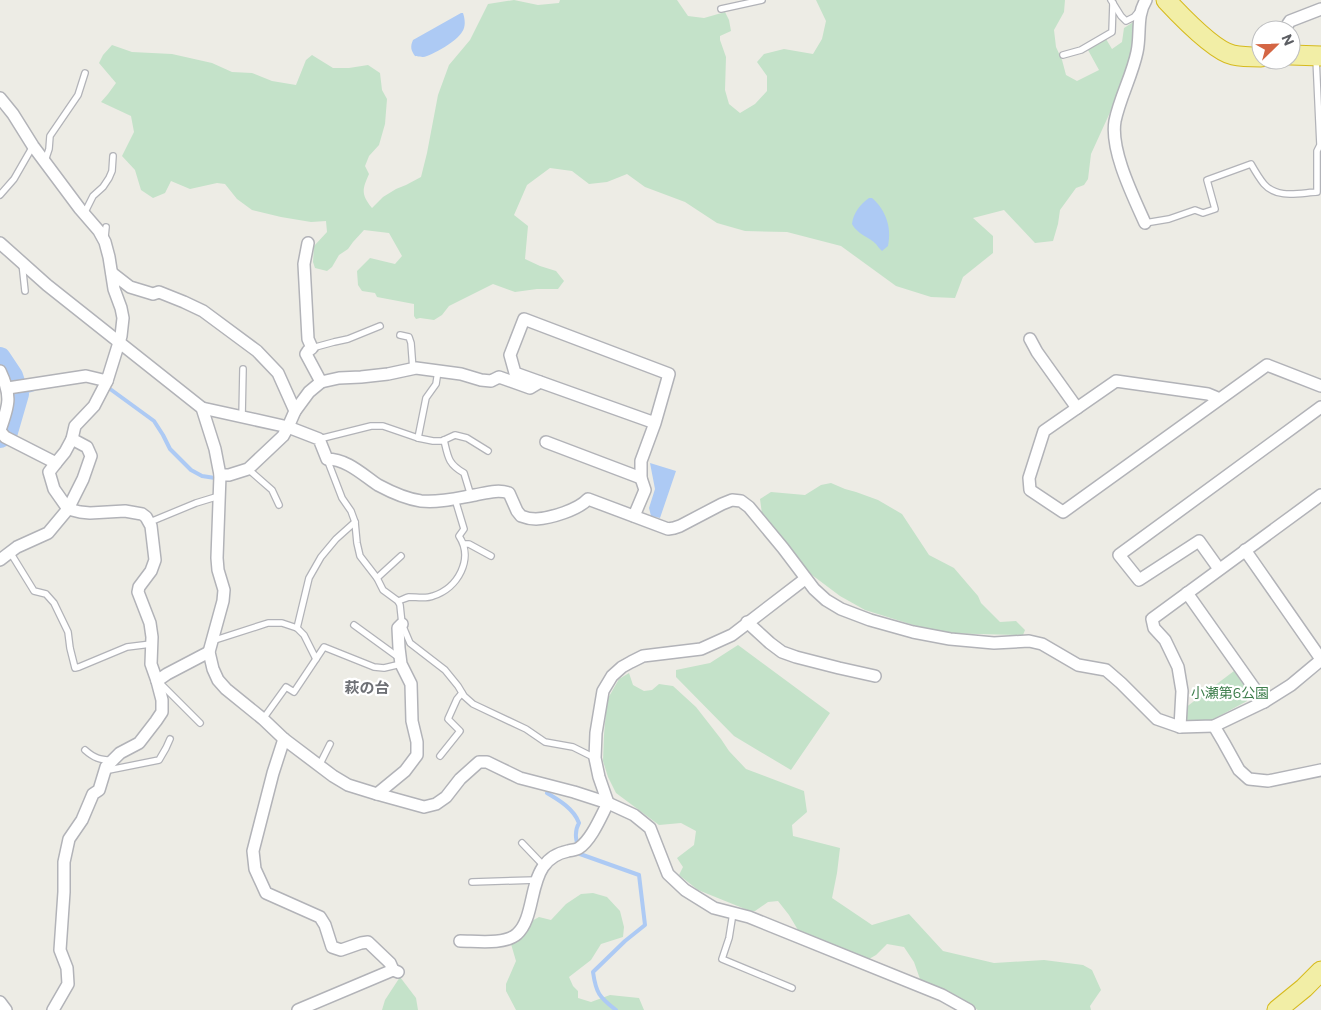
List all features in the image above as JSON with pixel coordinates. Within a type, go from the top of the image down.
[{"type":"highway","points":[[1166,0],[1212,44],[1232,55],[1251,56]]},
{"type":"highway","points":[[1301,56],[1319,56]]},
{"type":"highway","points":[[1277,1010],[1321,971]]},
{"type":"street","points":[[1145,4],[1139,17],[1140,41],[1134,65],[1115,123],[1115,141],[1126,181],[1145,223]]},
{"type":"street","points":[[1293,20],[1321,9]]},
{"type":"street","points":[[0,98],[13,114],[33,146],[99,231],[105,242],[114,289],[123,318],[121,336],[105,385],[94,406],[75,426],[72,439],[65,452],[49,472],[54,489],[68,509],[90,513],[125,511],[142,514],[150,522],[155,560],[151,571],[139,587],[138,592],[150,623],[152,637],[151,664],[162,700],[162,712],[138,742],[120,753],[104,771],[99,790],[93,794],[82,820],[69,839],[64,862],[60,950],[67,968],[68,984],[53,1010]]},
{"type":"street","points":[[308,242],[304,264],[308,339],[312,348],[306,354],[321,382]]},
{"type":"street","points":[[0,243],[47,285],[202,408],[288,427],[319,439],[327,459],[346,463],[380,486],[404,497],[421,501],[434,501],[504,491],[509,493],[521,516],[536,519],[572,509],[584,504],[588,499],[668,529],[674,528],[732,500],[741,501],[749,507],[814,589],[826,600],[841,609],[870,620],[950,640],[994,643],[1029,641],[1042,644],[1078,665],[1106,670],[1157,719],[1180,726],[1214,726],[1264,702],[1291,685],[1321,660],[1245,550]]},
{"type":"street","points":[[112,273],[130,288],[154,294],[159,292],[203,311],[258,350],[278,373],[295,410]]},
{"type":"street","points":[[634,516],[644,490],[641,478],[641,461],[655,423],[669,374],[524,319],[510,355],[515,372],[655,423]]},
{"type":"street","points":[[1030,339],[1037,352],[1077,408]]},
{"type":"street","points":[[1220,399],[1208,394],[1116,381],[1044,431],[1029,478],[1030,490],[1063,512],[1220,399],[1267,365],[1321,386]]},
{"type":"street","points":[[220,475],[229,475],[248,469],[260,459],[283,436],[295,410],[309,392],[321,382],[338,378],[388,374],[416,368],[461,374],[481,380],[491,381],[499,377],[530,388],[540,382]]},
{"type":"street","points":[[0,371],[8,388],[8,408],[0,430],[5,437],[56,463]]},
{"type":"street","points":[[8,388],[86,376],[105,385]]},
{"type":"street","points":[[1219,569],[1199,541],[1139,580],[1119,555],[1321,407]]},
{"type":"street","points":[[202,408],[215,449],[220,475],[217,558],[218,570],[224,590],[223,601],[210,647],[213,669],[218,680],[226,689],[263,718],[284,739],[319,766],[348,784],[424,807],[436,804],[446,797],[460,779],[479,762],[486,762],[520,778],[608,803],[634,815],[650,828],[668,874],[685,890],[714,908],[749,918],[942,995],[969,1010]]},
{"type":"street","points":[[0,560],[17,547],[48,533],[68,509],[83,480],[92,456],[87,447],[72,439]]},
{"type":"street","points":[[546,442],[641,478]]},
{"type":"street","points":[[1180,726],[1182,691],[1178,667],[1165,640],[1154,628],[1152,619],[1245,550],[1319,501]]},
{"type":"street","points":[[460,941],[507,940],[516,935],[522,928],[529,913],[536,880],[544,866],[556,855],[577,849],[584,844],[608,803],[595,758],[596,733],[603,692],[612,676],[622,667],[643,656],[701,649],[732,635],[805,579]]},
{"type":"street","points":[[1187,593],[1264,702]]},
{"type":"street","points":[[747,622],[782,652],[830,666],[875,676]]},
{"type":"street","points":[[377,794],[405,771],[417,755],[417,742],[412,721],[411,684],[401,661],[398,628],[402,624]]},
{"type":"street","points":[[156,681],[210,647]]},
{"type":"street","points":[[1214,726],[1239,770],[1249,779],[1268,781],[1321,770]]},
{"type":"street","points":[[284,739],[273,773],[253,851],[254,869],[266,893],[320,917],[325,925],[332,947],[341,950],[368,942],[396,971],[298,1010]]},
{"type":"street","points":[[0,1002],[6,1010]]},
{"type":"lane","points":[[721,9],[749,1],[762,0]]},
{"type":"lane","points":[[1112,2],[1126,21],[1134,16],[1145,4]]},
{"type":"lane","points":[[1063,55],[1081,50],[1112,32],[1112,2]]},
{"type":"lane","points":[[1145,223],[1169,219],[1195,210],[1203,213],[1215,209],[1207,180],[1251,164],[1265,185],[1276,191],[1285,194],[1317,192],[1317,151],[1320,145],[1319,56]]},
{"type":"lane","points":[[45,161],[49,149],[50,136],[78,95],[85,73]]},
{"type":"lane","points":[[0,195],[14,179],[33,146]]},
{"type":"lane","points":[[84,214],[93,196],[109,178],[112,171],[113,156]]},
{"type":"lane","points":[[105,242],[106,227]]},
{"type":"lane","points":[[22,263],[25,291]]},
{"type":"lane","points":[[312,348],[348,339],[380,326]]},
{"type":"lane","points":[[400,335],[409,337],[413,370]]},
{"type":"lane","points":[[242,417],[243,369]]},
{"type":"lane","points":[[418,438],[426,398],[436,384],[438,371]]},
{"type":"lane","points":[[319,439],[371,426],[383,426],[433,441],[444,440],[455,435],[461,436],[488,451]]},
{"type":"lane","points":[[444,440],[448,456],[455,468],[464,473],[471,496]]},
{"type":"lane","points":[[327,459],[342,498],[351,511],[355,522],[360,556],[377,578],[383,590],[398,601],[402,624],[410,643],[445,670],[473,704],[526,729],[546,742],[573,746],[595,758]]},
{"type":"lane","points":[[248,469],[272,490],[280,506]]},
{"type":"lane","points":[[150,522],[196,503],[219,496]]},
{"type":"lane","points":[[398,601],[407,597],[432,597],[452,586],[460,575],[464,564],[464,544],[459,536],[464,529],[455,499]]},
{"type":"lane","points":[[297,628],[309,578],[336,539],[355,522]]},
{"type":"lane","points":[[464,544],[468,544],[491,556]]},
{"type":"lane","points":[[10,552],[34,591],[46,594],[54,603],[68,632],[75,668],[128,647],[151,644]]},
{"type":"lane","points":[[377,578],[400,556]]},
{"type":"lane","points":[[210,647],[268,623],[282,623],[297,628],[304,636],[316,659]]},
{"type":"lane","points":[[354,625],[401,661]]},
{"type":"lane","points":[[263,718],[286,687],[294,692],[324,647],[374,667],[384,668],[401,661]]},
{"type":"lane","points":[[156,681],[200,723]]},
{"type":"lane","points":[[440,756],[460,731],[448,719],[457,699],[462,693]]},
{"type":"lane","points":[[104,771],[158,760],[170,739]]},
{"type":"lane","points":[[319,766],[330,744]]},
{"type":"lane","points":[[85,750],[93,757],[101,760],[114,760]]},
{"type":"lane","points":[[522,843],[544,866]]},
{"type":"lane","points":[[472,882],[536,880]]},
{"type":"lane","points":[[733,913],[729,938],[722,958],[792,988]]},
{"type":"green space","points":[[514,0],[538,5],[559,3],[560,0],[677,0],[688,16],[704,18],[725,12],[731,31],[720,36],[726,57],[725,90],[729,104],[740,113],[755,104],[767,91],[767,76],[757,62],[764,54],[784,49],[813,54],[822,39],[826,21],[816,0],[1065,0],[1064,12],[1054,30],[1056,47],[1066,75],[1077,81],[1099,70],[1088,50],[1106,39],[1112,49],[1122,42],[1124,28],[1135,21],[1136,35],[1123,84],[1091,154],[1088,179],[1084,185],[1076,188],[1060,210],[1053,241],[1035,243],[1004,210],[973,218],[993,236],[993,253],[963,277],[955,298],[931,297],[896,286],[841,246],[787,232],[745,231],[717,223],[685,202],[645,187],[627,174],[607,182],[589,184],[572,171],[550,168],[527,185],[514,215],[528,226],[525,259],[556,271],[564,281],[558,289],[515,292],[493,284],[449,306],[442,315],[434,320],[416,319],[414,316],[414,304],[377,297],[375,293],[362,291],[358,285],[357,271],[370,258],[395,264],[402,256],[389,233],[364,230],[348,249],[339,255],[332,267],[327,271],[315,268],[313,262],[314,246],[327,232],[326,221],[311,222],[252,210],[237,199],[225,184],[217,183],[190,189],[171,181],[165,193],[153,198],[141,190],[135,170],[122,156],[134,132],[131,116],[101,102],[116,83],[99,63],[112,45],[132,52],[172,54],[212,63],[232,72],[252,73],[272,81],[296,85],[306,60],[312,55],[333,68],[368,65],[380,73],[382,90],[387,99],[385,124],[379,145],[369,156],[365,166],[369,174],[365,184],[364,195],[372,208],[383,197],[421,177],[438,95],[449,65],[470,40],[488,4]]},
{"type":"green space","points":[[831,483],[878,500],[902,514],[929,555],[954,568],[978,596],[981,603],[1000,622],[1016,621],[1025,630],[1023,635],[939,633],[865,610],[840,596],[812,575],[778,536],[762,514],[760,499],[771,492],[805,495],[821,485]]},
{"type":"green space","points":[[738,645],[830,713],[791,770],[734,736],[676,677],[676,670],[710,663]]},
{"type":"green space","name":"小瀬第6公園","points":[[1234,671],[1249,692],[1247,701],[1210,721],[1189,723],[1184,717],[1185,708]]},
{"type":"green space","points":[[629,673],[633,685],[644,691],[652,690],[659,684],[673,686],[696,707],[729,751],[746,769],[804,791],[807,812],[792,825],[793,836],[840,848],[832,898],[872,925],[909,914],[943,951],[994,963],[1044,960],[1083,965],[1092,970],[1101,990],[1090,1006],[1091,1010],[978,1010],[924,984],[920,979],[914,962],[904,947],[887,944],[869,959],[798,930],[778,901],[768,902],[755,911],[750,911],[698,890],[679,875],[683,867],[677,858],[694,845],[696,831],[681,823],[659,825],[616,793],[608,777],[603,761],[607,700],[619,679]]},
{"type":"green space","points":[[593,893],[607,897],[620,911],[624,927],[623,937],[601,944],[591,960],[569,977],[573,986],[578,991],[578,998],[591,1002],[610,995],[639,998],[644,1010],[516,1010],[506,991],[506,984],[516,961],[511,944],[520,940],[530,922],[539,917],[551,920],[566,904],[581,894]]},
{"type":"green space","points":[[400,977],[416,998],[418,1010],[382,1010],[385,1000]]},
{"type":"water","points":[[463,13],[465,23],[460,35],[432,54],[423,57],[415,56],[411,48],[413,40]]},
{"type":"water","points":[[869,198],[872,198],[877,203],[887,220],[888,246],[882,251],[852,224],[857,210]]},
{"type":"water","points":[[650,463],[676,471],[660,518],[651,516],[649,508],[655,489]]},
{"type":"waterway","points":[[0,358],[12,376],[18,394],[7,432],[0,437]]},
{"type":"waterway","points":[[106,386],[154,421],[170,449],[191,470],[202,476],[215,478]]},
{"type":"waterway","points":[[18,394],[34,389]]},
{"type":"waterway","points":[[547,793],[566,805],[577,818],[579,823],[576,838],[580,854],[639,875],[645,925],[625,941],[593,972],[599,994],[616,1010]]},
{"type":"district","name":"萩の台","points":[[367,688]]}]
